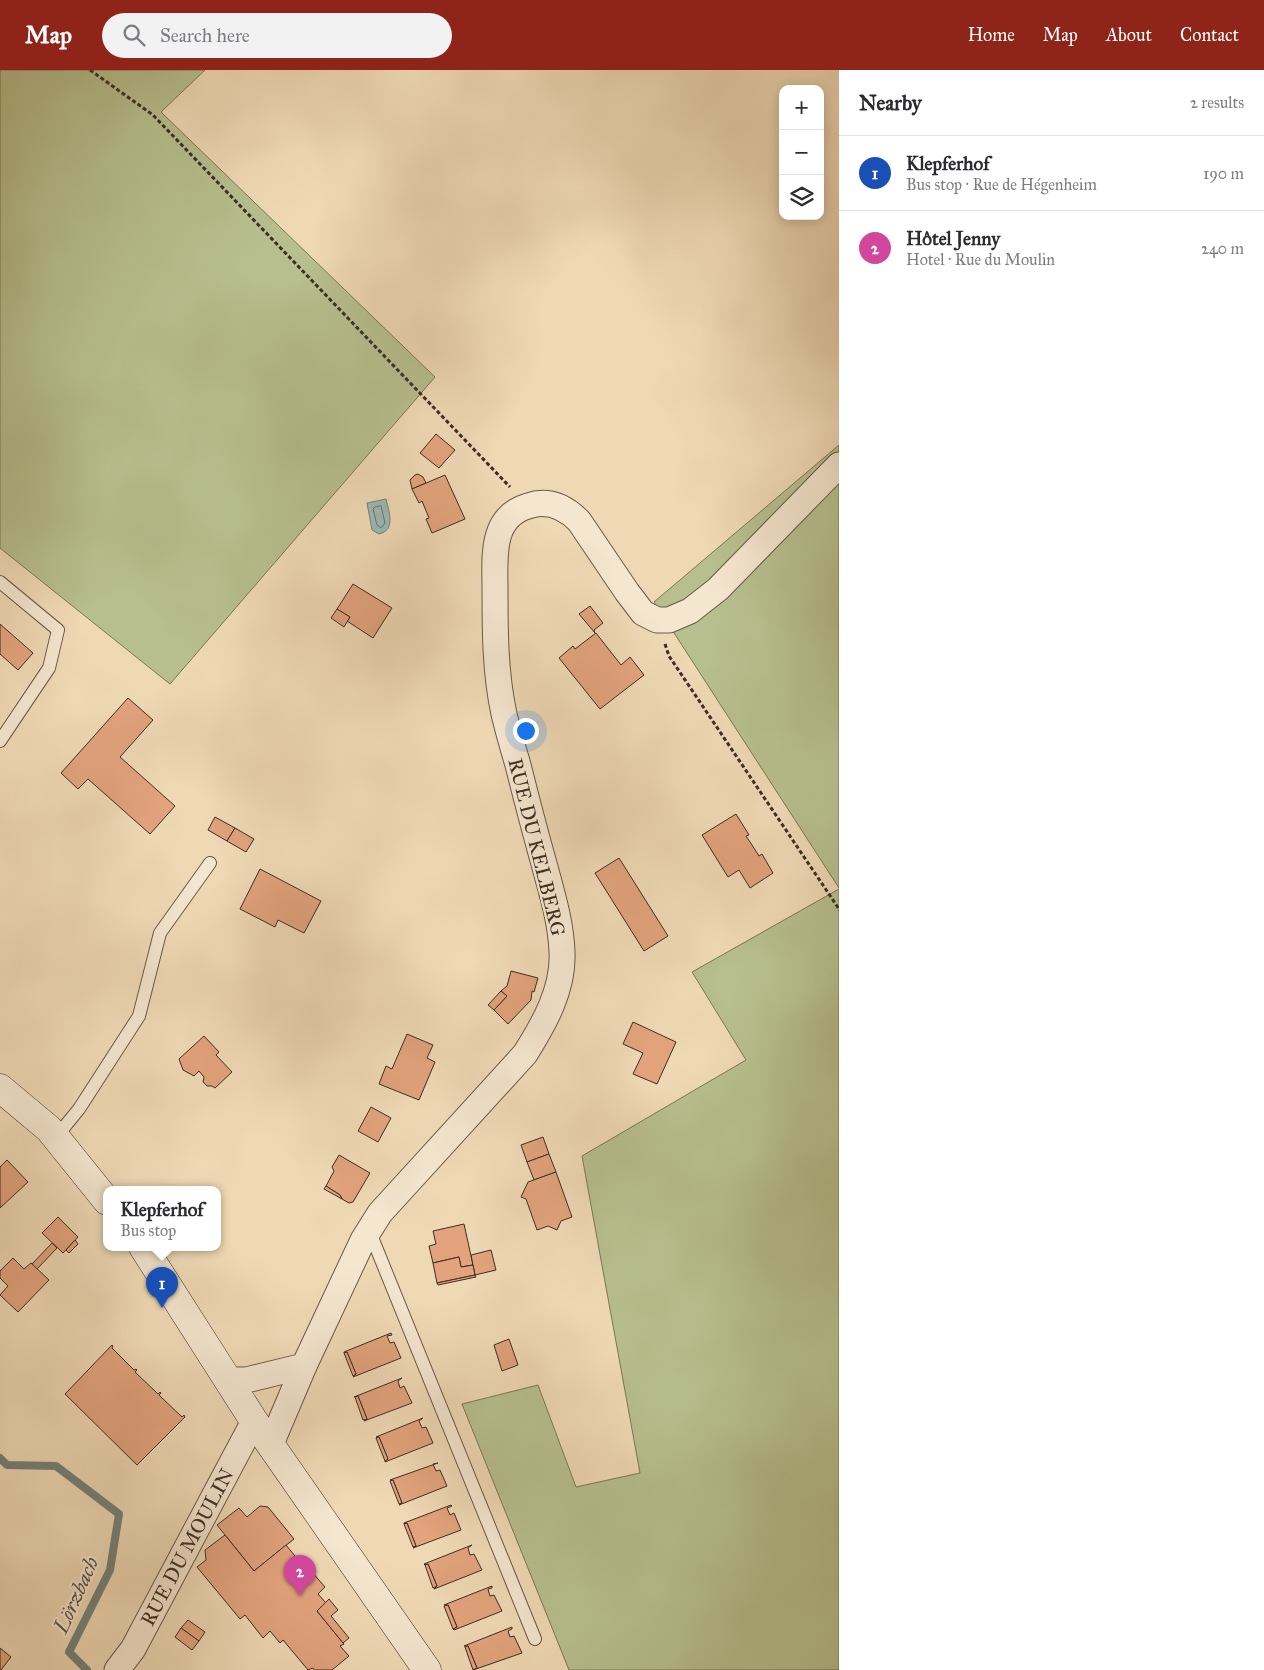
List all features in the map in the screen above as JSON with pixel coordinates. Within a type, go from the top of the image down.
[{"type":"main road","points":[[0,1088],[49,1129],[103,1196]]},
{"type":"main road","points":[[146,1251],[254,1421],[427,1670]]},
{"type":"street","points":[[657,620],[669,620],[690,611],[718,589],[839,465]]},
{"type":"street","name":"RUE DU KELBERG","points":[[271,1444],[304,1366],[369,1230],[380,1213],[525,1054],[542,1026],[560,976],[563,955],[555,905],[504,714],[496,657],[496,550],[500,528],[513,512],[540,503],[554,505],[569,511],[643,613],[657,620]]},
{"type":"street","points":[[227,1380],[246,1380],[304,1366]]},
{"type":"street","name":"RUE DU MOULIN","points":[[117,1670],[133,1649],[254,1421]]},
{"type":"lane","points":[[0,582],[58,630],[49,668],[0,741]]},
{"type":"lane","points":[[56,1137],[79,1109],[139,1016],[160,934],[210,863]]},
{"type":"lane","points":[[369,1230],[535,1639]]},
{"type":"path","points":[[90,70],[153,115],[528,506]]},
{"type":"path","points":[[657,620],[669,656],[839,909]]},
{"type":"green space","points":[[0,70],[205,70],[161,112],[435,377],[170,684],[0,548]]},
{"type":"green space","points":[[839,445],[839,888],[654,602]]},
{"type":"green space","points":[[839,889],[839,1670],[569,1670],[462,1404],[538,1385],[576,1487],[640,1473],[582,1156],[746,1060],[692,972]]},
{"type":"water","points":[[386,499],[390,515],[389,525],[388,529],[379,534],[372,530],[367,503]]},
{"type":"building","points":[[436,434],[455,450],[439,468],[420,453]]},
{"type":"building","points":[[418,474],[423,477],[426,483],[412,489],[410,480]]},
{"type":"building","points":[[445,475],[465,519],[432,533],[426,519],[429,518],[422,501],[419,503],[412,489]]},
{"type":"building","points":[[353,584],[392,608],[373,638],[347,621],[350,617],[337,609]]},
{"type":"building","points":[[590,606],[603,623],[594,630],[595,633],[579,614]]},
{"type":"building","points":[[337,609],[350,617],[344,627],[331,618]]},
{"type":"building","points":[[0,624],[33,653],[18,670],[0,654]]},
{"type":"building","points":[[596,633],[621,665],[630,657],[644,675],[600,709],[559,658],[573,646],[575,649]]},
{"type":"building","points":[[128,698],[153,720],[120,757],[175,806],[150,834],[88,779],[78,789],[61,773]]},
{"type":"building","points":[[736,814],[749,835],[746,836],[759,856],[762,854],[773,873],[750,888],[739,870],[728,877],[702,835]]},
{"type":"building","points":[[215,817],[235,828],[227,841],[208,830]]},
{"type":"building","points":[[235,828],[254,839],[246,852],[227,841]]},
{"type":"building","points":[[619,858],[668,936],[644,951],[595,873]]},
{"type":"building","points":[[260,869],[321,901],[304,933],[278,920],[275,927],[240,909]]},
{"type":"building","points":[[511,971],[538,978],[534,992],[532,991],[531,1000],[508,1024],[494,1010],[507,996],[501,991],[507,986]]},
{"type":"building","points":[[501,991],[507,996],[494,1010],[488,1005]]},
{"type":"building","points":[[633,1022],[676,1042],[657,1084],[633,1074],[643,1053],[623,1044]]},
{"type":"building","points":[[407,1034],[433,1045],[427,1058],[435,1062],[419,1100],[379,1084],[386,1066],[392,1069]]},
{"type":"building","points":[[204,1036],[219,1052],[216,1055],[232,1072],[215,1088],[207,1086],[203,1082],[204,1077],[199,1071],[194,1076],[183,1070],[179,1059]]},
{"type":"building","points":[[371,1107],[391,1118],[378,1142],[358,1131]]},
{"type":"building","points":[[543,1137],[549,1154],[527,1162],[521,1145]]},
{"type":"building","points":[[549,1154],[556,1172],[534,1180],[527,1162]]},
{"type":"building","points":[[339,1155],[370,1173],[353,1202],[349,1203],[342,1199],[340,1195],[326,1186],[334,1171],[332,1167]]},
{"type":"building","points":[[7,1160],[28,1182],[0,1208],[0,1167]]},
{"type":"building","points":[[556,1172],[572,1217],[561,1221],[557,1230],[548,1226],[537,1230],[526,1199],[521,1197],[528,1182]]},
{"type":"building","points":[[326,1186],[340,1195],[342,1199],[324,1189]]},
{"type":"building","points":[[58,1217],[78,1237],[63,1253],[42,1233]]},
{"type":"building","points":[[464,1224],[473,1265],[461,1267],[459,1257],[433,1263],[429,1246],[436,1244],[433,1231]]},
{"type":"building","points":[[75,1240],[78,1244],[69,1253],[66,1250]]},
{"type":"building","points":[[52,1243],[57,1248],[37,1269],[32,1264]]},
{"type":"building","points":[[491,1250],[496,1270],[475,1275],[471,1255]]},
{"type":"building","points":[[459,1257],[461,1267],[473,1265],[475,1275],[437,1283],[433,1263]]},
{"type":"building","points":[[13,1258],[24,1269],[31,1263],[49,1280],[18,1312],[0,1295],[8,1286],[0,1278],[0,1271]]},
{"type":"building","points":[[475,1275],[476,1277],[438,1285],[437,1283]]},
{"type":"building","points":[[391,1333],[392,1335],[387,1336],[390,1343],[394,1342],[401,1358],[353,1377],[356,1374],[347,1352],[344,1352]]},
{"type":"building","points":[[509,1339],[518,1365],[502,1371],[494,1345]]},
{"type":"building","points":[[112,1345],[112,1348],[134,1370],[137,1370],[135,1372],[158,1394],[160,1392],[159,1395],[182,1417],[184,1415],[185,1417],[137,1465],[65,1394]]},
{"type":"building","points":[[347,1352],[356,1374],[353,1376],[344,1353]]},
{"type":"building","points":[[402,1378],[398,1381],[400,1388],[404,1386],[412,1403],[364,1421],[367,1419],[358,1396],[354,1397]]},
{"type":"building","points":[[358,1396],[367,1419],[363,1420],[355,1397]]},
{"type":"building","points":[[423,1418],[419,1421],[422,1428],[426,1427],[433,1443],[385,1462],[388,1459],[379,1437],[376,1437]]},
{"type":"building","points":[[379,1437],[388,1459],[385,1461],[376,1438]]},
{"type":"building","points":[[433,1465],[436,1471],[440,1470],[447,1486],[399,1505],[402,1503],[393,1480],[390,1480]]},
{"type":"building","points":[[393,1480],[402,1503],[399,1504],[390,1481]]},
{"type":"building","points":[[451,1505],[447,1508],[450,1515],[454,1513],[461,1530],[413,1548],[416,1546],[407,1523],[404,1523]]},
{"type":"building","points":[[260,1506],[268,1507],[294,1539],[254,1571],[217,1525],[239,1508],[247,1517]]},
{"type":"building","points":[[407,1523],[416,1546],[413,1547],[404,1524]]},
{"type":"building","points":[[225,1535],[254,1571],[286,1545],[304,1567],[308,1563],[314,1571],[312,1572],[325,1587],[318,1594],[326,1603],[317,1611],[344,1644],[340,1646],[349,1656],[332,1670],[314,1670],[313,1668],[308,1670],[283,1640],[280,1643],[270,1631],[263,1638],[245,1615],[240,1619],[197,1567],[206,1560],[205,1550]]},
{"type":"building","points":[[472,1545],[468,1548],[470,1555],[474,1554],[482,1570],[434,1589],[437,1586],[428,1564],[424,1564]]},
{"type":"building","points":[[428,1564],[437,1586],[433,1588],[425,1565]]},
{"type":"building","points":[[492,1586],[492,1588],[488,1589],[490,1596],[494,1595],[502,1611],[454,1630],[457,1627],[448,1605],[444,1605]]},
{"type":"building","points":[[329,1599],[338,1610],[331,1616],[349,1638],[343,1643],[317,1611]]},
{"type":"building","points":[[448,1605],[457,1627],[453,1629],[444,1606]]},
{"type":"building","points":[[188,1620],[205,1632],[199,1641],[181,1628]]},
{"type":"building","points":[[512,1627],[508,1631],[510,1637],[514,1636],[522,1653],[473,1670],[477,1668],[468,1646],[464,1646]]},
{"type":"building","points":[[181,1628],[199,1641],[192,1650],[175,1637]]},
{"type":"building","points":[[468,1646],[477,1668],[473,1670],[465,1647]]},
{"type":"building","points":[[0,1648],[11,1657],[1,1670],[0,1670]]},
{"type":"waterway","name":"Lörzbach","points":[[0,1458],[7,1465],[56,1466],[119,1514],[110,1570],[69,1652],[87,1670]]},
{"type":"place","name":"Klepferhof","points":[[162,1308]]},
{"type":"place","name":"Hôtel Jenny","points":[[300,1596]]}]
